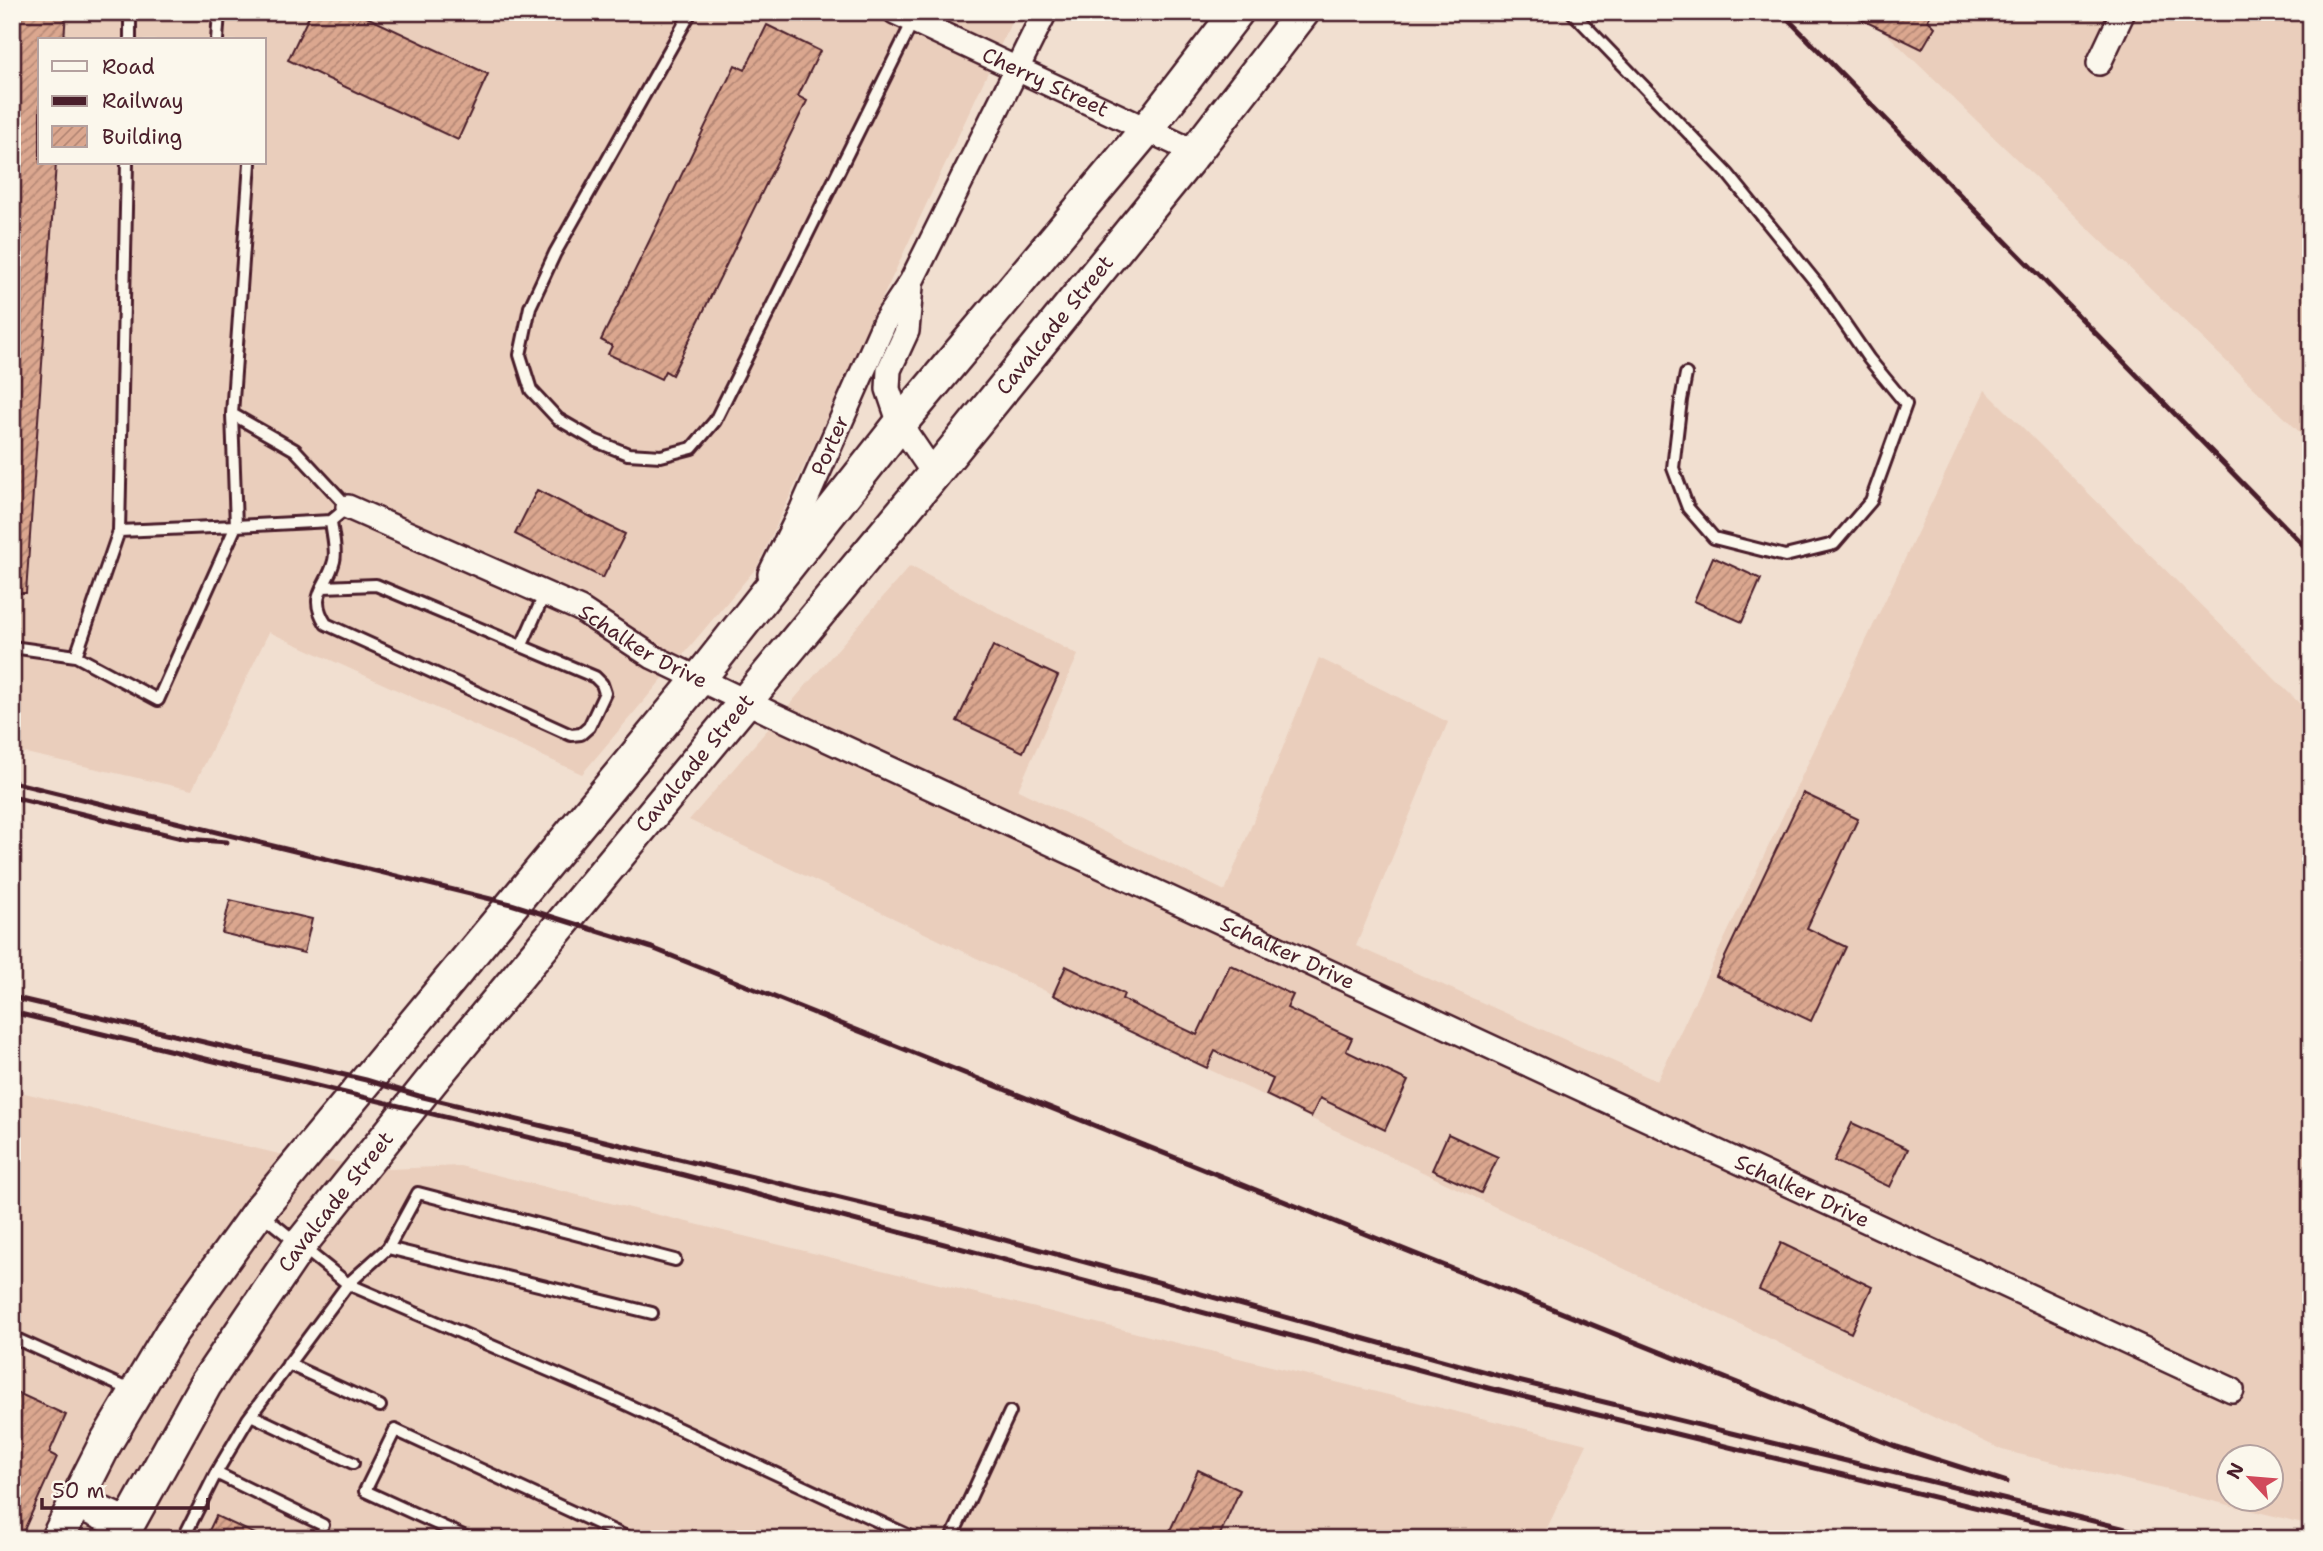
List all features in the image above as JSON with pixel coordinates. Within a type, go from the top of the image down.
[{"type":"main road","points":[[57,1539],[75,1500],[134,1392],[177,1323],[258,1212],[699,679],[900,424],[1147,129],[1237,12]]},
{"type":"main road","name":"Cavalcade Street","points":[[124,1532],[205,1385],[300,1245],[498,1000],[934,474],[1195,152],[1303,12]]},
{"type":"main road","points":[[460,966],[498,1000]]},
{"type":"main road","points":[[75,1500],[124,1532]]},
{"type":"street","name":"Porter","points":[[751,611],[802,509],[885,321],[911,282],[1045,12]]},
{"type":"street","points":[[2099,63],[2123,12]]},
{"type":"street","name":"Cherry Street","points":[[904,17],[1195,152]]},
{"type":"street","name":"Porter","points":[[911,282],[907,331],[889,370],[888,388],[900,424],[934,474]]},
{"type":"street","name":"Schalker Drive","points":[[340,514],[580,609],[653,657],[699,679],[2232,1390]]},
{"type":"lane","points":[[130,38],[131,12]]},
{"type":"lane","points":[[217,38],[219,12]]},
{"type":"lane","points":[[691,12],[555,253],[530,307],[520,355],[531,390],[558,419],[596,441],[628,454],[662,456],[692,448],[715,421],[904,17]]},
{"type":"lane","points":[[1572,12],[1728,174],[1818,285],[1869,359],[1906,404],[1871,500],[1834,544],[1785,556],[1714,538],[1688,509],[1673,468],[1686,373]]},
{"type":"lane","points":[[76,656],[119,531],[127,164]]},
{"type":"lane","points":[[12,647],[76,656],[158,700],[236,526],[232,414],[250,164]]},
{"type":"lane","points":[[232,414],[295,450],[340,514],[335,559],[318,598],[317,611],[326,624],[571,736],[581,734],[589,727],[605,693],[603,684],[595,677],[376,585],[323,587]]},
{"type":"lane","points":[[119,531],[236,526],[340,514]]},
{"type":"lane","points":[[522,645],[545,593]]},
{"type":"lane","points":[[183,1539],[216,1473],[251,1415],[348,1284],[388,1248],[418,1193],[675,1260]]},
{"type":"lane","points":[[258,1212],[348,1284],[615,1399],[916,1539]]},
{"type":"lane","points":[[388,1248],[652,1313]]},
{"type":"lane","points":[[12,1337],[134,1392]]},
{"type":"lane","points":[[288,1364],[380,1406]]},
{"type":"lane","points":[[951,1539],[1010,1412]]},
{"type":"lane","points":[[251,1415],[354,1463]]},
{"type":"lane","points":[[470,1539],[365,1491],[394,1430],[631,1539]]},
{"type":"lane","points":[[216,1473],[323,1525]]},
{"type":"shaded area","points":[[12,12],[1016,12],[757,567],[582,774],[269,632],[192,790],[12,750]]},
{"type":"shaded area","points":[[1864,12],[2311,12],[2311,443]]},
{"type":"shaded area","points":[[1985,390],[2311,715],[2311,1525],[2257,1512],[2284,1512],[2284,1442],[2214,1442],[2214,1501],[2002,1450],[689,820],[910,566],[1078,655],[1018,790],[1225,891],[1319,658],[1448,722],[1356,946],[1657,1081]]},
{"type":"shaded area","points":[[12,1090],[279,1154],[389,1169],[460,1166],[1587,1444],[1542,1539],[12,1539]]},
{"type":"building","points":[[12,12],[66,12],[64,38],[38,38],[38,164],[56,164],[26,593],[12,593]]},
{"type":"building","points":[[311,12],[356,12],[488,74],[458,140],[288,60]]},
{"type":"building","points":[[1846,12],[1932,12],[1928,20],[1935,27],[1922,49]]},
{"type":"building","points":[[767,25],[820,51],[798,96],[807,101],[672,375],[665,371],[661,379],[608,354],[612,346],[601,340],[735,65],[745,70]]},
{"type":"building","points":[[537,490],[625,534],[603,578],[515,534]]},
{"type":"building","points":[[1713,557],[1761,579],[1742,622],[1694,601]]},
{"type":"building","points":[[993,646],[1058,676],[1023,752],[957,721]]},
{"type":"building","points":[[1803,793],[1858,819],[1807,928],[1846,947],[1811,1021],[1716,976]]},
{"type":"building","points":[[230,900],[312,919],[304,953],[222,933]]},
{"type":"building","points":[[1230,965],[1293,995],[1287,1008],[1352,1038],[1346,1051],[1408,1081],[1385,1130],[1320,1098],[1311,1117],[1266,1095],[1273,1079],[1215,1051],[1207,1068],[1053,995],[1066,966],[1124,994],[1122,999],[1197,1035]]},
{"type":"building","points":[[1852,1123],[1908,1149],[1890,1187],[1834,1161]]},
{"type":"building","points":[[1448,1134],[1498,1157],[1481,1193],[1432,1170]]},
{"type":"building","points":[[1781,1243],[1872,1287],[1851,1333],[1759,1290]]},
{"type":"building","points":[[18,1393],[66,1415],[49,1453],[57,1457],[20,1539],[12,1539],[12,1406]]},
{"type":"building","points":[[1198,1470],[1240,1490],[1218,1539],[1166,1539]]},
{"type":"building","points":[[216,1516],[266,1539],[205,1539]]},
{"type":"railway","points":[[1781,12],[2311,553]]},
{"type":"railway","points":[[12,782],[511,904],[652,948],[1897,1447],[2007,1482]]},
{"type":"railway","points":[[12,797],[186,839],[227,842]]},
{"type":"railway","points":[[12,997],[366,1080],[419,1096],[943,1223],[1518,1381],[2167,1539]]},
{"type":"railway","points":[[12,1012],[684,1175],[1488,1388],[2105,1539]]}]
